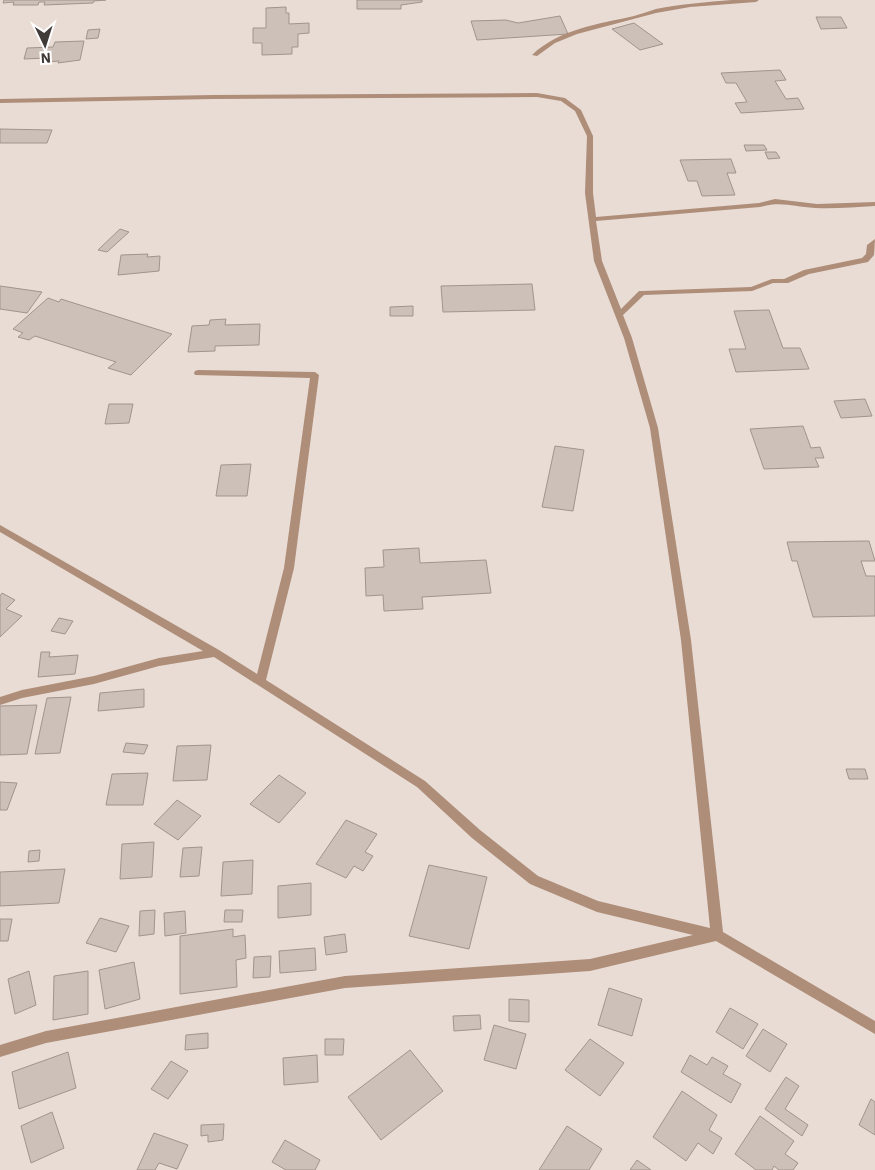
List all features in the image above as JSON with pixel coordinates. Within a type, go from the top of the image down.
[{"type":"street","points":[[535,55],[553,42],[596,26],[638,17],[655,11],[690,5],[756,0]]},
{"type":"street","points":[[0,101],[212,97],[529,95],[563,99],[578,110],[590,136],[589,193],[598,261],[628,338],[654,428],[686,640],[717,936]]},
{"type":"street","points":[[593,219],[760,205],[788,200],[814,206],[875,204]]},
{"type":"street","points":[[619,315],[642,293],[752,289],[772,281],[785,281],[807,272],[865,260],[870,255],[870,245],[875,241]]},
{"type":"street","points":[[198,373],[315,375],[290,568],[260,682]]},
{"type":"street","points":[[0,528],[215,653],[421,784],[476,834],[534,880],[597,906],[717,936],[875,1028]]},
{"type":"street","points":[[0,701],[22,694],[94,680],[159,662],[215,653]]},
{"type":"street","points":[[0,1052],[46,1037],[345,982],[590,965],[717,936]]},
{"type":"building","points":[[4,0],[106,0],[94,1],[93,3],[44,5],[45,2],[39,2],[38,5],[13,5],[14,2],[3,3]]},
{"type":"building","points":[[357,0],[422,0],[422,2],[401,5],[401,9],[357,9]]},
{"type":"building","points":[[286,7],[286,13],[289,13],[289,24],[309,23],[309,33],[298,34],[298,47],[292,47],[292,54],[262,55],[262,43],[253,43],[253,28],[266,28],[266,8]]},
{"type":"building","points":[[560,16],[568,34],[477,40],[471,21],[506,20],[518,23]]},
{"type":"building","points":[[816,17],[841,17],[847,28],[821,29]]},
{"type":"building","points":[[634,23],[663,44],[640,50],[612,29]]},
{"type":"building","points":[[100,29],[98,38],[86,39],[88,30]]},
{"type":"building","points":[[84,41],[80,60],[58,63],[59,61],[45,62],[46,58],[24,59],[27,48],[53,47],[55,42]]},
{"type":"building","points":[[780,70],[786,80],[775,81],[786,99],[798,98],[804,109],[741,113],[735,103],[747,102],[736,83],[726,83],[721,73]]},
{"type":"building","points":[[0,129],[52,130],[47,143],[0,143]]},
{"type":"building","points":[[744,145],[764,145],[767,150],[746,151]]},
{"type":"building","points":[[765,152],[776,152],[780,158],[768,159]]},
{"type":"building","points":[[731,159],[736,173],[727,173],[735,195],[702,196],[697,181],[688,181],[680,160]]},
{"type":"building","points":[[120,229],[129,232],[107,252],[98,250]]},
{"type":"building","points":[[148,254],[147,257],[160,256],[159,271],[118,275],[121,255]]},
{"type":"building","points":[[532,284],[535,310],[443,312],[441,286]]},
{"type":"building","points":[[0,286],[42,292],[27,313],[0,309]]},
{"type":"building","points":[[48,298],[59,302],[61,299],[172,334],[131,375],[108,368],[116,362],[35,336],[29,340],[18,337],[23,333],[13,329]]},
{"type":"building","points":[[413,306],[413,316],[390,316],[390,307]]},
{"type":"building","points":[[769,310],[783,348],[800,348],[809,369],[736,372],[729,349],[746,349],[734,311]]},
{"type":"building","points":[[226,319],[225,325],[260,324],[259,345],[215,346],[215,351],[188,352],[192,326],[209,325],[210,320]]},
{"type":"building","points":[[865,399],[872,416],[841,418],[834,401]]},
{"type":"building","points":[[109,404],[133,404],[129,423],[105,424]]},
{"type":"building","points":[[803,426],[811,448],[820,447],[824,458],[815,458],[819,467],[764,469],[750,429]]},
{"type":"building","points":[[555,446],[584,450],[573,511],[542,507]]},
{"type":"building","points":[[251,464],[247,496],[216,496],[221,465]]},
{"type":"building","points":[[869,541],[875,561],[861,561],[866,576],[875,576],[875,616],[813,617],[797,561],[792,561],[787,542]]},
{"type":"building","points":[[419,548],[420,563],[486,560],[491,593],[422,597],[423,609],[384,611],[383,595],[366,596],[365,568],[384,567],[383,550]]},
{"type":"building","points":[[2,593],[15,600],[6,609],[22,616],[0,637],[0,596]]},
{"type":"building","points":[[59,618],[73,621],[65,634],[51,631]]},
{"type":"building","points":[[41,652],[50,652],[49,657],[78,655],[75,674],[38,677]]},
{"type":"building","points":[[144,689],[144,707],[98,711],[100,693]]},
{"type":"building","points":[[71,697],[60,753],[35,754],[47,698]]},
{"type":"building","points":[[37,705],[27,754],[0,755],[0,706]]},
{"type":"building","points":[[126,743],[148,745],[144,754],[123,752]]},
{"type":"building","points":[[211,745],[207,780],[173,781],[177,746]]},
{"type":"building","points":[[846,769],[865,769],[868,779],[849,779]]},
{"type":"building","points":[[148,773],[143,805],[106,805],[112,774]]},
{"type":"building","points":[[279,775],[306,793],[279,823],[250,804]]},
{"type":"building","points":[[0,782],[17,783],[7,810],[0,810]]},
{"type":"building","points":[[177,800],[201,816],[178,840],[154,824]]},
{"type":"building","points":[[346,820],[377,834],[365,852],[373,856],[363,871],[354,866],[346,878],[316,864]]},
{"type":"building","points":[[154,842],[152,877],[120,879],[122,844]]},
{"type":"building","points":[[202,847],[199,876],[180,877],[183,848]]},
{"type":"building","points":[[40,850],[39,861],[28,862],[29,851]]},
{"type":"building","points":[[253,860],[252,894],[221,896],[223,862]]},
{"type":"building","points":[[429,865],[487,877],[469,949],[409,936]]},
{"type":"building","points":[[65,869],[59,903],[0,906],[0,872]]},
{"type":"building","points":[[311,883],[311,915],[278,918],[278,886]]},
{"type":"building","points":[[155,910],[154,934],[139,936],[140,911]]},
{"type":"building","points":[[225,910],[243,910],[242,922],[224,922]]},
{"type":"building","points":[[185,911],[186,933],[165,936],[164,913]]},
{"type":"building","points":[[100,918],[129,926],[116,952],[86,943]]},
{"type":"building","points":[[0,919],[12,919],[8,941],[0,941]]},
{"type":"building","points":[[233,929],[233,937],[245,935],[246,958],[236,960],[237,987],[180,994],[180,936]]},
{"type":"building","points":[[345,934],[347,952],[326,955],[324,937]]},
{"type":"building","points":[[315,948],[316,970],[280,973],[279,951]]},
{"type":"building","points":[[271,956],[270,977],[253,978],[254,957]]},
{"type":"building","points":[[134,962],[140,999],[105,1009],[99,970]]},
{"type":"building","points":[[29,971],[36,1005],[15,1014],[8,979]]},
{"type":"building","points":[[88,971],[88,1014],[53,1020],[54,976]]},
{"type":"building","points":[[609,988],[642,999],[632,1036],[598,1025]]},
{"type":"building","points":[[509,999],[529,1000],[529,1022],[509,1021]]},
{"type":"building","points":[[730,1008],[758,1024],[743,1049],[716,1032]]},
{"type":"building","points":[[480,1015],[481,1029],[454,1031],[453,1016]]},
{"type":"building","points":[[494,1025],[526,1034],[516,1069],[484,1060]]},
{"type":"building","points":[[763,1029],[787,1044],[770,1072],[746,1056]]},
{"type":"building","points":[[208,1033],[208,1048],[185,1050],[186,1035]]},
{"type":"building","points":[[325,1039],[344,1039],[343,1055],[325,1055]]},
{"type":"building","points":[[590,1039],[624,1063],[600,1096],[565,1070]]},
{"type":"building","points":[[410,1050],[443,1091],[381,1140],[348,1097]]},
{"type":"building","points":[[68,1052],[76,1088],[19,1109],[12,1072]]},
{"type":"building","points":[[317,1055],[318,1082],[284,1085],[283,1058]]},
{"type":"building","points":[[690,1055],[707,1065],[712,1057],[728,1066],[723,1074],[741,1084],[731,1103],[681,1072]]},
{"type":"building","points":[[171,1061],[188,1071],[168,1099],[151,1089]]},
{"type":"building","points":[[786,1077],[799,1086],[785,1109],[808,1125],[802,1136],[765,1109]]},
{"type":"building","points":[[682,1091],[717,1115],[709,1130],[722,1138],[713,1154],[698,1143],[686,1161],[653,1137]]},
{"type":"building","points":[[871,1099],[875,1102],[875,1135],[859,1125]]},
{"type":"building","points":[[52,1112],[64,1148],[31,1163],[21,1126]]},
{"type":"building","points":[[760,1116],[794,1141],[785,1154],[798,1163],[793,1170],[779,1170],[774,1166],[772,1170],[756,1170],[735,1154]]},
{"type":"building","points":[[224,1124],[223,1140],[208,1142],[208,1135],[201,1136],[201,1125]]},
{"type":"building","points":[[567,1126],[602,1149],[589,1170],[539,1170]]},
{"type":"building","points":[[154,1133],[188,1145],[177,1169],[159,1163],[155,1170],[137,1170]]},
{"type":"building","points":[[285,1140],[320,1160],[315,1170],[286,1170],[272,1162]]},
{"type":"building","points":[[637,1160],[651,1170],[630,1170]]}]
